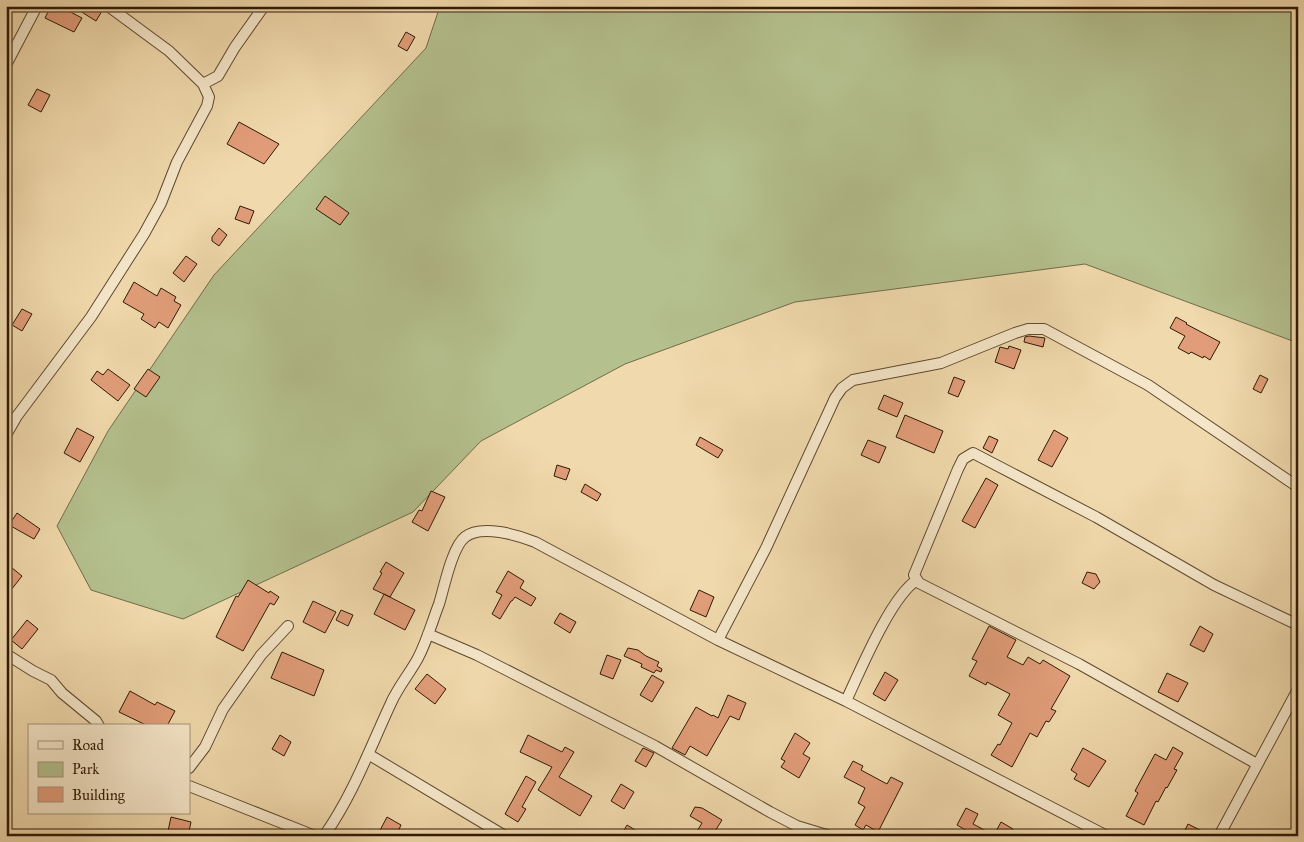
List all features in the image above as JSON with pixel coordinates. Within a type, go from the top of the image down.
[{"type":"street","points":[[6,65],[37,6]]},
{"type":"street","points":[[6,435],[17,416],[91,317],[144,234],[161,203],[177,162],[207,106],[209,97],[203,84],[170,50],[108,6]]},
{"type":"street","points":[[203,84],[218,76],[264,6]]},
{"type":"street","points":[[718,640],[766,548],[835,398],[842,388],[853,380],[941,363],[1028,329],[1044,329],[1148,385],[1298,487]]},
{"type":"street","points":[[1258,764],[1079,664],[919,583],[914,575],[958,468],[963,459],[973,453],[1096,517],[1214,585],[1298,625]]},
{"type":"street","points":[[324,836],[340,812],[392,700],[418,657],[446,583],[455,550],[465,537],[485,531],[512,534],[535,542],[718,640],[846,701],[1107,836]]},
{"type":"street","points":[[846,701],[883,625],[909,585],[917,580]]},
{"type":"street","points":[[190,767],[205,747],[223,709],[261,655],[288,626]]},
{"type":"street","points":[[428,634],[477,655],[655,746],[770,812],[798,826],[830,836]]},
{"type":"street","points":[[6,654],[51,680],[62,693],[98,724]]},
{"type":"street","points":[[1219,836],[1298,689]]},
{"type":"street","points":[[368,754],[505,836]]},
{"type":"street","points":[[190,786],[315,836]]},
{"type":"green space","points":[[440,6],[1298,6],[1298,343],[1085,264],[795,302],[625,364],[481,441],[413,512],[183,619],[91,590],[57,526],[108,431],[214,275],[426,48]]},
{"type":"building","points":[[51,6],[59,6],[82,18],[74,32],[45,18]]},
{"type":"building","points":[[72,6],[95,6],[102,11],[96,21]]},
{"type":"building","points":[[406,32],[415,37],[407,51],[398,46]]},
{"type":"building","points":[[37,89],[50,95],[41,112],[28,105]]},
{"type":"building","points":[[239,122],[279,144],[264,164],[227,144]]},
{"type":"building","points":[[325,196],[349,213],[340,225],[316,209]]},
{"type":"building","points":[[240,206],[254,211],[249,224],[235,219]]},
{"type":"building","points":[[219,228],[227,235],[219,246],[212,241],[212,237]]},
{"type":"building","points":[[186,256],[197,264],[184,282],[173,273]]},
{"type":"building","points":[[134,282],[157,296],[161,288],[176,297],[174,301],[181,305],[168,328],[159,322],[155,328],[141,319],[144,314],[123,302]]},
{"type":"building","points":[[22,309],[32,314],[22,331],[12,325]]},
{"type":"building","points":[[1176,317],[1220,342],[1210,360],[1191,352],[1189,354],[1178,348],[1185,336],[1170,328]]},
{"type":"building","points":[[1025,337],[1045,338],[1043,347],[1024,342]]},
{"type":"building","points":[[1009,346],[1021,350],[1014,369],[995,362],[1000,347],[1008,349]]},
{"type":"building","points":[[108,369],[130,385],[118,401],[91,380],[97,371],[103,375]]},
{"type":"building","points":[[148,369],[160,377],[146,397],[134,389]]},
{"type":"building","points":[[1260,375],[1268,379],[1261,393],[1253,389]]},
{"type":"building","points":[[954,377],[965,381],[958,397],[948,393]]},
{"type":"building","points":[[884,395],[903,403],[897,417],[878,409]]},
{"type":"building","points":[[905,415],[943,431],[934,453],[896,437]]},
{"type":"building","points":[[77,428],[94,437],[80,462],[64,453]]},
{"type":"building","points":[[1054,430],[1068,438],[1052,467],[1038,460]]},
{"type":"building","points":[[989,436],[998,440],[992,453],[983,448]]},
{"type":"building","points":[[700,437],[723,450],[718,458],[696,445]]},
{"type":"building","points":[[868,440],[886,447],[879,463],[861,455]]},
{"type":"building","points":[[557,465],[570,469],[566,480],[554,476]]},
{"type":"building","points":[[986,478],[998,485],[975,528],[962,521]]},
{"type":"building","points":[[585,484],[601,494],[597,501],[581,492]]},
{"type":"building","points":[[431,491],[445,497],[428,531],[412,522],[419,510],[422,511]]},
{"type":"building","points":[[17,513],[40,529],[34,539],[9,525]]},
{"type":"building","points":[[386,562],[404,573],[390,597],[373,589]]},
{"type":"building","points":[[6,563],[22,576],[11,590],[6,586]]},
{"type":"building","points":[[508,571],[524,581],[520,588],[536,598],[531,606],[515,597],[500,619],[492,614],[502,595],[496,592]]},
{"type":"building","points":[[1087,572],[1096,574],[1100,582],[1094,589],[1082,583]]},
{"type":"building","points":[[248,580],[279,597],[274,605],[270,603],[243,651],[216,637],[236,596],[238,597]]},
{"type":"building","points":[[699,590],[714,597],[706,617],[690,610]]},
{"type":"building","points":[[384,594],[415,610],[405,630],[374,614]]},
{"type":"building","points":[[313,601],[336,612],[325,633],[303,622]]},
{"type":"building","points":[[341,610],[353,615],[348,626],[336,620]]},
{"type":"building","points":[[560,613],[576,622],[570,633],[554,623]]},
{"type":"building","points":[[27,620],[38,629],[22,649],[11,640]]},
{"type":"building","points":[[989,626],[1016,640],[1007,657],[1023,665],[1028,657],[1040,664],[1043,660],[1070,676],[1051,709],[1056,711],[1049,722],[1046,721],[1037,737],[1030,733],[1012,767],[991,755],[998,744],[1000,745],[1012,723],[998,715],[1010,694],[987,682],[986,685],[969,676],[977,661],[972,659]]},
{"type":"building","points":[[1200,626],[1213,634],[1204,652],[1190,645]]},
{"type":"building","points":[[628,648],[638,650],[659,662],[657,666],[662,669],[661,672],[656,670],[654,673],[641,667],[642,664],[624,656]]},
{"type":"building","points":[[282,652],[324,670],[314,696],[271,678]]},
{"type":"building","points":[[607,655],[621,660],[613,679],[600,674]]},
{"type":"building","points":[[885,672],[898,680],[885,701],[873,694]]},
{"type":"building","points":[[1167,673],[1188,683],[1178,702],[1158,692]]},
{"type":"building","points":[[427,674],[446,689],[435,704],[415,689]]},
{"type":"building","points":[[652,675],[664,682],[652,702],[640,695]]},
{"type":"building","points":[[130,691],[155,705],[157,702],[175,711],[168,724],[144,724],[119,712]]},
{"type":"building","points":[[728,695],[746,703],[739,720],[730,716],[707,756],[690,746],[685,755],[672,748],[696,707],[718,718]]},
{"type":"building","points":[[795,733],[810,743],[803,754],[810,758],[799,778],[781,767],[785,761],[781,759]]},
{"type":"building","points":[[280,735],[291,742],[284,756],[272,749]]},
{"type":"building","points":[[528,735],[562,752],[565,747],[574,752],[559,777],[592,796],[580,816],[538,790],[552,767],[520,752]]},
{"type":"building","points":[[1173,747],[1183,753],[1174,769],[1177,770],[1158,802],[1156,801],[1144,825],[1126,816],[1138,793],[1135,791],[1155,754],[1166,760]]},
{"type":"building","points":[[643,748],[654,753],[646,767],[635,761]]},
{"type":"building","points":[[1083,748],[1106,761],[1089,787],[1074,779],[1077,774],[1071,770]]},
{"type":"building","points":[[853,761],[863,766],[861,770],[887,784],[891,777],[903,783],[878,832],[866,825],[863,830],[855,825],[865,807],[858,803],[865,788],[844,777]]},
{"type":"building","points":[[526,776],[536,782],[522,807],[526,809],[518,822],[505,814]]},
{"type":"building","points":[[621,784],[634,792],[624,809],[611,801]]},
{"type":"building","points":[[695,807],[702,808],[722,820],[712,836],[694,836],[702,823],[690,816]]},
{"type":"building","points":[[966,808],[978,814],[973,824],[994,835],[1001,822],[1013,829],[1009,836],[976,836],[957,825]]},
{"type":"building","points":[[171,817],[191,822],[188,836],[167,836]]},
{"type":"building","points":[[387,817],[401,825],[396,836],[377,836]]},
{"type":"building","points":[[1188,824],[1212,836],[1182,836]]},
{"type":"building","points":[[627,825],[645,836],[621,836]]}]
